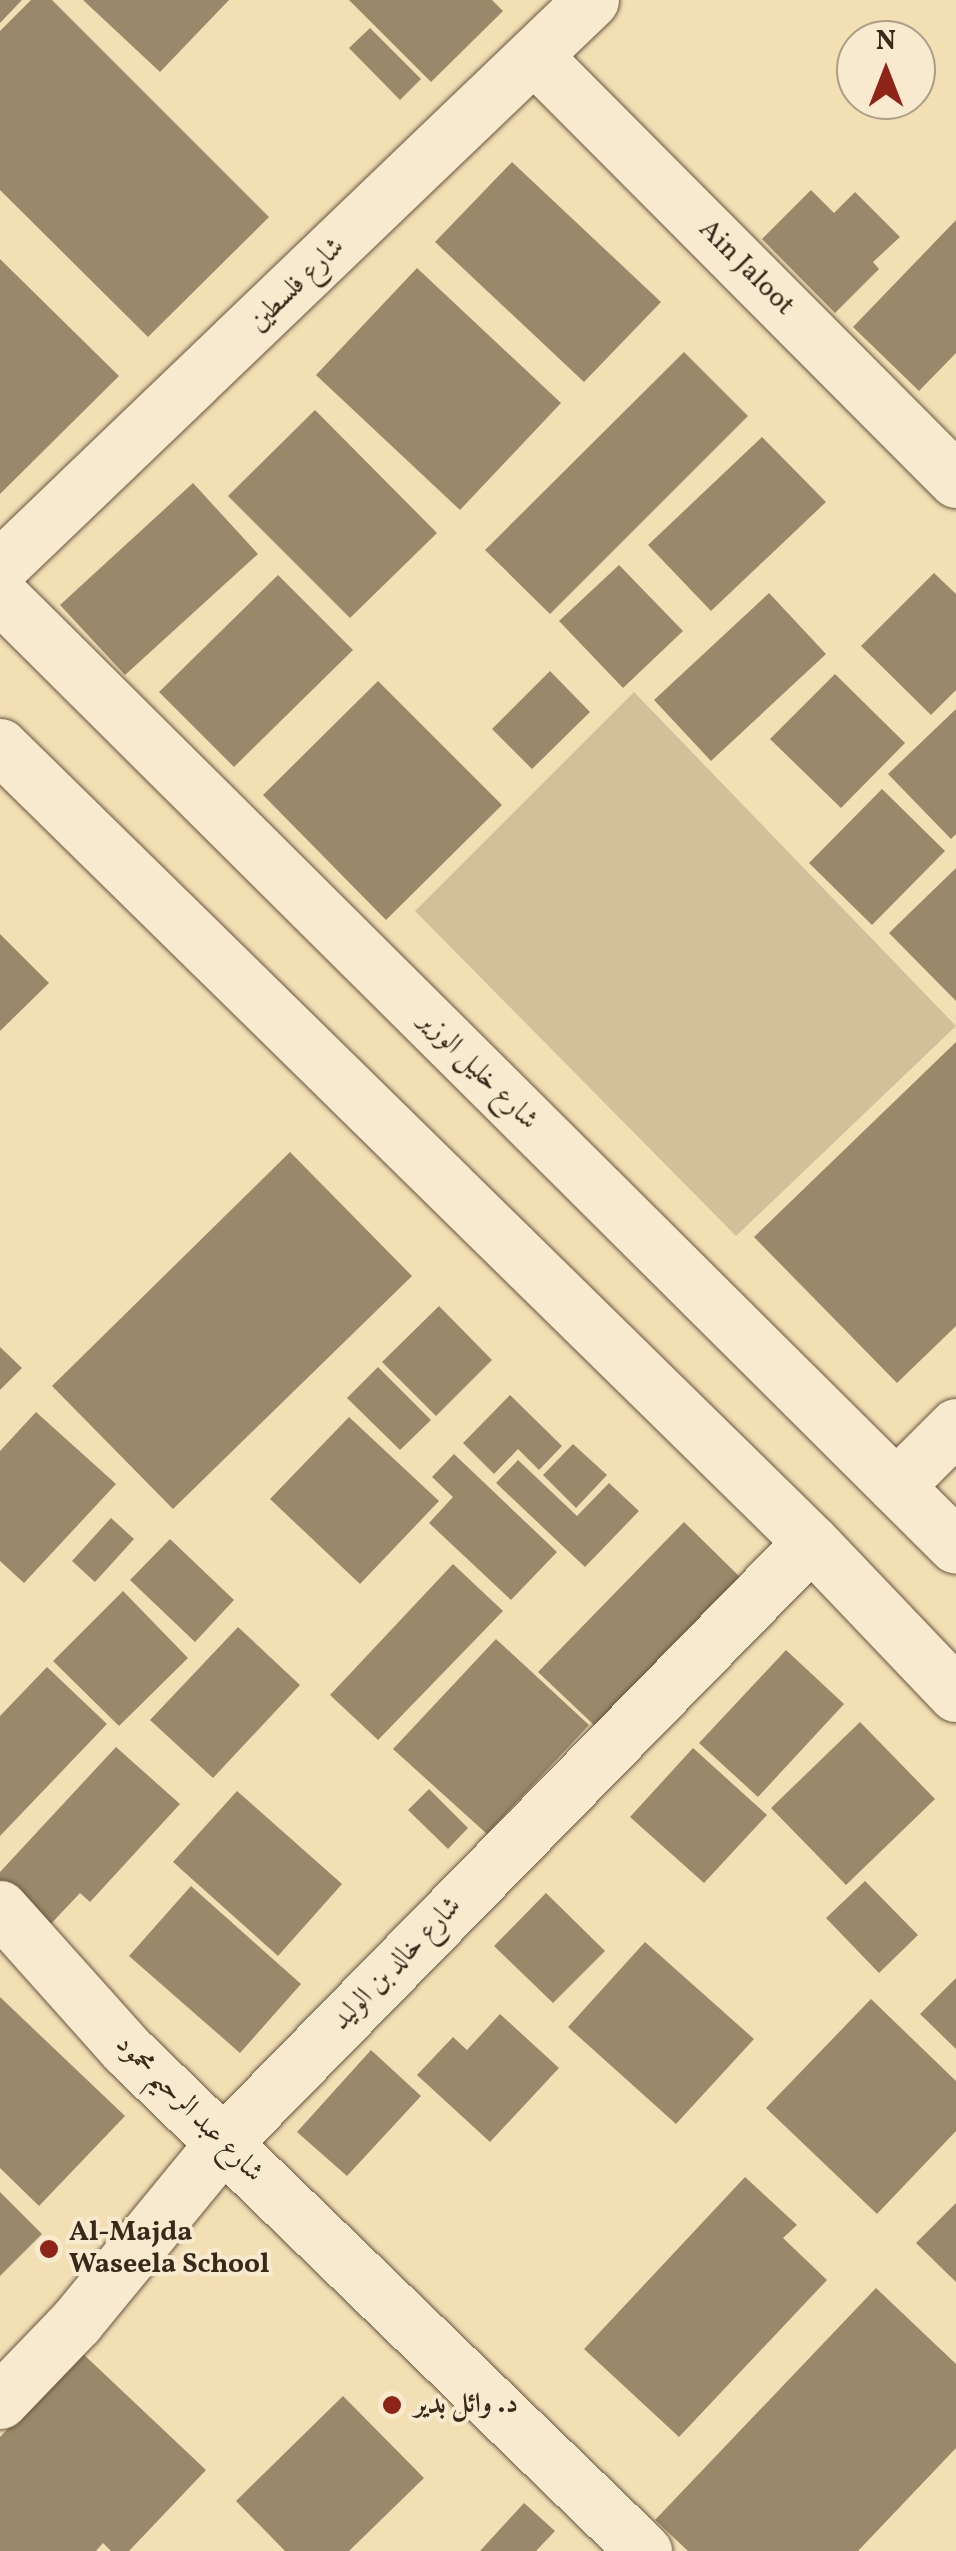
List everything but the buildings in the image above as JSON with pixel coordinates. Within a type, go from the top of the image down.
[{"type":"street","name":"شارع فلسطين","points":[[0,568],[591,0]]},
{"type":"street","name":"Ain Jaloot","points":[[536,57],[956,480]]},
{"type":"street","name":"شارع خليل الوزير","points":[[0,595],[956,1546]]},
{"type":"street","points":[[0,746],[811,1542],[956,1694]]},
{"type":"street","points":[[896,1486],[956,1426]]},
{"type":"street","name":"شارع خالد بن الوليد","points":[[0,2401],[76,2322],[222,2144],[811,1542]]},
{"type":"street","name":"شارع عبد الرحيم محمود","points":[[0,1908],[127,2050],[644,2551]]},
{"type":"shaded area","points":[[634,692],[956,1026],[736,1236],[415,911]]},
{"type":"place","name":"Al-Majda Waseela School","points":[[49,2249]]},
{"type":"place","name":"د. وائل بدير","points":[[392,2405]]}]
